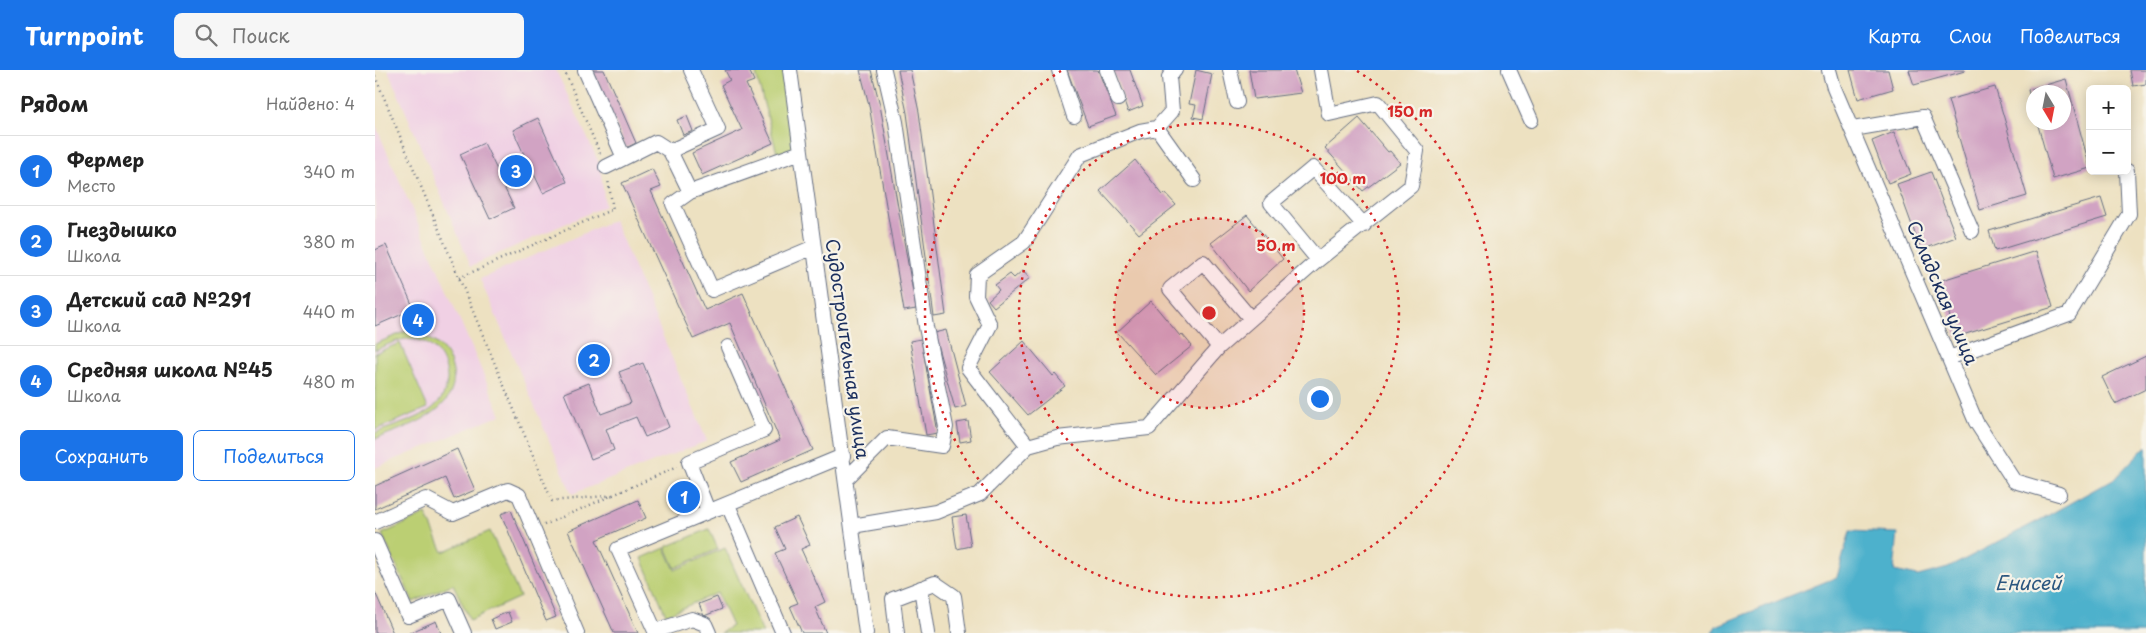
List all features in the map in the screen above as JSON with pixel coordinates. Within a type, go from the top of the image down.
[{"type":"street","points":[[585,70],[624,158]]},
{"type":"street","points":[[670,151],[718,129],[691,70]]},
{"type":"street","name":"Судостроительная улица","points":[[790,70],[866,633]]},
{"type":"street","points":[[846,479],[887,438],[943,446],[947,427],[926,327],[895,122],[885,70]]},
{"type":"street","points":[[1059,70],[1074,116]]},
{"type":"street","points":[[1107,70],[1118,100]]},
{"type":"street","points":[[1028,446],[968,368],[989,325],[976,296],[977,276],[1024,242],[1080,155],[1140,131],[1157,128],[1172,111],[1169,77],[1175,70]]},
{"type":"street","points":[[1230,70],[1237,102]]},
{"type":"street","points":[[852,526],[936,512],[980,494],[1028,446],[1057,438],[1149,428],[1219,347],[1319,260],[1411,186],[1417,151],[1379,104],[1329,114],[1321,70]]},
{"type":"street","points":[[1509,70],[1531,120]]},
{"type":"street","name":"Складская улица","points":[[1829,70],[1834,88],[1976,422],[2014,481],[2059,494]]},
{"type":"street","points":[[1853,129],[1923,116],[1972,231]]},
{"type":"street","points":[[1157,128],[1194,180]]},
{"type":"street","points":[[606,167],[656,142],[670,151],[690,192]]},
{"type":"street","points":[[801,152],[690,192],[673,204],[711,290],[814,246]]},
{"type":"street","points":[[1319,260],[1271,203],[1313,168],[1364,225]]},
{"type":"street","points":[[1949,358],[2069,314],[2129,214],[2127,175]]},
{"type":"street","points":[[1219,347],[1170,289],[1203,262],[1251,319]]},
{"type":"street","points":[[708,511],[689,462],[764,430],[728,347]]},
{"type":"street","points":[[709,633],[705,624],[692,619],[655,632],[618,549],[843,456]]},
{"type":"street","points":[[375,522],[426,499],[453,513],[508,490],[519,496],[577,633]]},
{"type":"street","points":[[728,504],[783,633]]},
{"type":"street","points":[[375,541],[408,616],[449,599],[463,633]]},
{"type":"street","points":[[897,633],[893,598],[935,584],[954,596],[959,633]]},
{"type":"street","points":[[921,588],[928,633]]},
{"type":"path","points":[[459,278],[613,209],[606,167],[563,70]]},
{"type":"path","points":[[375,76],[551,501],[616,495]]},
{"type":"path","points":[[534,530],[689,462]]},
{"type":"shaded area","points":[[388,70],[556,70],[600,165],[605,206],[471,266]]},
{"type":"shaded area","points":[[375,124],[501,415],[375,468]]},
{"type":"shaded area","points":[[614,220],[707,441],[572,494],[480,279]]},
{"type":"green space","points":[[755,70],[785,70],[797,148],[777,153]]},
{"type":"green space","points":[[433,320],[435,325],[415,334],[426,337],[444,351],[450,361],[454,378],[451,392],[443,404],[432,414],[418,422],[375,439],[375,433],[408,421],[432,409],[444,394],[447,384],[447,373],[439,355],[432,347],[423,342],[407,339],[375,350],[375,344]]},
{"type":"green space","points":[[400,343],[428,408],[375,430],[375,353]]},
{"type":"green space","points":[[426,514],[443,552],[490,531],[520,597],[470,620],[453,584],[413,602],[382,534]]},
{"type":"green space","points":[[709,529],[718,549],[675,568],[666,547]]},
{"type":"green space","points":[[665,548],[675,570],[725,548],[763,633],[720,633],[732,626],[717,593],[666,615],[642,558]]},
{"type":"water","name":"Енисей","points":[[2146,446],[2146,633],[1712,633],[1716,626],[1837,577],[1850,531],[1898,533],[1894,571],[1918,576],[1948,568],[2115,478]]},
{"type":"building","points":[[593,70],[604,70],[636,143],[626,148]]},
{"type":"building","points":[[725,70],[749,70],[754,81],[746,84],[773,143],[702,175],[692,153],[742,130],[721,85],[730,80]]},
{"type":"building","points":[[860,70],[871,70],[880,105],[916,309],[904,311],[869,105]]},
{"type":"building","points":[[898,70],[910,70],[919,112],[946,315],[934,317],[907,113]]},
{"type":"building","points":[[1067,70],[1098,70],[1116,116],[1088,126]]},
{"type":"building","points":[[1113,70],[1130,70],[1143,106],[1128,112]]},
{"type":"building","points":[[1196,70],[1212,74],[1203,119],[1193,117],[1196,105],[1189,104]]},
{"type":"building","points":[[1249,70],[1294,70],[1301,93],[1254,99]]},
{"type":"building","points":[[1850,70],[1888,70],[1893,89],[1858,99]]},
{"type":"building","points":[[1909,70],[1965,70],[1965,71],[1914,85]]},
{"type":"building","points":[[2130,70],[2146,70],[2146,84],[2133,86]]},
{"type":"building","points":[[2066,79],[2068,85],[2045,85]]},
{"type":"building","points":[[1995,87],[2027,196],[1980,210],[1948,100]]},
{"type":"building","points":[[2071,98],[2086,153],[2086,169],[2053,179],[2039,130],[2071,130]]},
{"type":"building","points":[[687,116],[693,131],[683,135],[677,120]]},
{"type":"building","points":[[538,118],[567,182],[543,193],[534,174],[504,187],[514,208],[490,219],[460,154],[484,143],[499,174],[527,161],[513,130]]},
{"type":"building","points":[[1359,118],[1400,163],[1363,191],[1325,148]]},
{"type":"building","points":[[1894,132],[1911,174],[1888,183],[1872,141]]},
{"type":"building","points":[[1135,160],[1163,195],[1165,193],[1176,205],[1139,234],[1100,191]]},
{"type":"building","points":[[652,169],[661,187],[651,191],[705,310],[743,293],[813,450],[741,482],[731,462],[780,440],[730,323],[693,339],[622,183]]},
{"type":"building","points":[[1931,172],[1956,237],[1921,250],[1897,184]]},
{"type":"building","points":[[2101,198],[2107,217],[1995,251],[1989,231]]},
{"type":"building","points":[[1247,215],[1283,259],[1248,291],[1211,243]]},
{"type":"building","points":[[386,245],[414,309],[375,326],[375,250]]},
{"type":"building","points":[[2036,251],[2053,307],[1956,337],[1939,281]]},
{"type":"building","points":[[1023,270],[1030,278],[994,307],[988,300],[999,290],[995,285],[1010,274],[1014,278]]},
{"type":"building","points":[[1151,301],[1180,336],[1182,334],[1192,346],[1156,375],[1117,332]]},
{"type":"building","points":[[946,330],[966,406],[955,409],[934,333]]},
{"type":"building","points":[[921,339],[938,433],[926,435],[910,341]]},
{"type":"building","points":[[1024,341],[1053,376],[1055,374],[1065,386],[1028,415],[990,372]]},
{"type":"building","points":[[2146,356],[2146,389],[2115,404],[2102,377]]},
{"type":"building","points":[[643,363],[669,427],[645,437],[636,417],[606,429],[614,450],[591,459],[564,393],[589,383],[601,414],[631,403],[619,372]]},
{"type":"building","points":[[968,421],[971,440],[960,442],[957,423]]},
{"type":"building","points":[[457,449],[475,490],[454,499],[445,478],[375,509],[375,486]]},
{"type":"building","points":[[690,489],[694,499],[678,506],[674,496]]},
{"type":"building","points":[[638,500],[646,518],[596,540],[638,633],[614,633],[568,531]]},
{"type":"building","points":[[511,510],[556,617],[546,621],[501,514]]},
{"type":"building","points":[[966,515],[971,546],[957,549],[952,517]]},
{"type":"building","points":[[797,517],[810,545],[801,549],[825,602],[815,607],[826,633],[802,633],[790,606],[798,603],[775,553],[785,549],[775,527]]},
{"type":"building","points":[[375,592],[393,633],[375,633]]},
{"type":"building","points":[[717,597],[722,609],[704,616],[699,604]]},
{"type":"building","points":[[508,612],[512,622],[495,629],[491,619]]},
{"type":"building","points":[[436,621],[441,633],[409,633]]},
{"type":"place","name":"Детский сад №291","points":[[516,171]]},
{"type":"place","name":"Средняя школа №45","points":[[418,320]]},
{"type":"place","name":"Гнездышко","points":[[594,360]]},
{"type":"place","name":"Фермер","points":[[684,497]]}]
